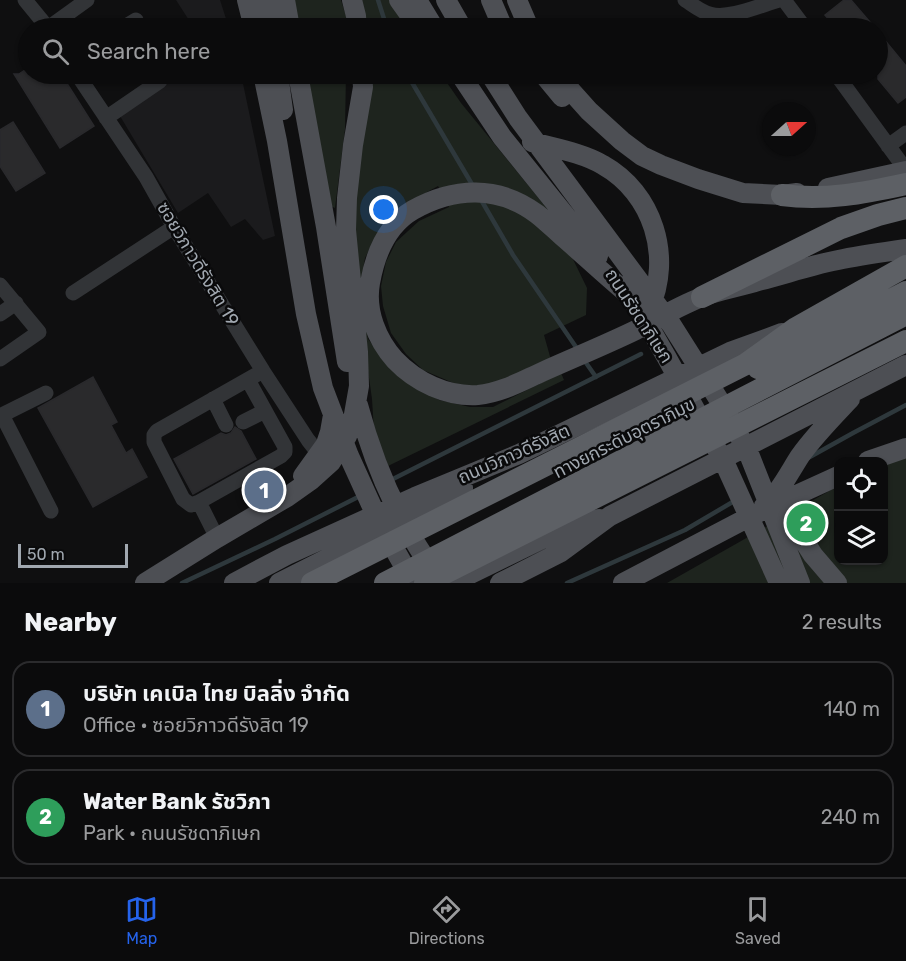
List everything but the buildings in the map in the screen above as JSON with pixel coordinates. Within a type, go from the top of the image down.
[{"type":"highway","points":[[782,195],[818,198],[906,184]]},
{"type":"highway","points":[[702,297],[841,228],[906,208]]},
{"type":"highway","name":"ถนนวิภาวดีรังสิต","points":[[312,583],[746,364],[796,328],[906,266]]},
{"type":"highway","name":"ทางยกระดับอุตราภิมุข","points":[[341,583],[906,292]]},
{"type":"highway","name":"ทางยกระดับอุตราภิมุข","points":[[385,583],[906,314]]},
{"type":"highway","points":[[425,583],[906,341]]},
{"type":"main road","points":[[247,0],[252,18]]},
{"type":"main road","points":[[266,0],[269,18]]},
{"type":"main road","points":[[285,0],[288,18]]},
{"type":"main road","points":[[352,0],[356,18]]},
{"type":"main road","points":[[399,0],[412,18]]},
{"type":"main road","points":[[417,0],[428,18]]},
{"type":"main road","points":[[446,0],[456,18]]},
{"type":"main road","points":[[490,0],[499,18]]},
{"type":"main road","points":[[517,0],[525,18]]},
{"type":"main road","points":[[265,84],[306,314],[323,388],[349,456],[375,514],[404,566],[418,583]]},
{"type":"main road","points":[[280,84],[333,415],[326,444],[286,497]]},
{"type":"main road","points":[[300,84],[326,227],[346,358],[364,429],[376,464],[397,509],[421,554],[442,583]]},
{"type":"main road","points":[[145,583],[286,497],[318,474],[330,462],[347,436],[353,420],[359,387],[358,352],[346,230],[347,198],[352,145],[363,84]]},
{"type":"main road","points":[[456,84],[477,112],[489,123],[518,137],[601,164],[622,179],[640,200],[650,218],[656,237],[659,275],[653,301],[634,331]]},
{"type":"main road","name":"ถนนรัชดาภิเษก","points":[[466,84],[502,137],[640,311],[726,466],[779,583]]},
{"type":"main road","points":[[472,84],[487,93],[494,92],[505,84]]},
{"type":"main road","name":"ถนนรัชดาภิเษก","points":[[496,84],[518,118],[671,324],[721,403],[749,454],[800,583]]},
{"type":"main road","points":[[552,84],[590,124],[622,141]]},
{"type":"main road","points":[[566,84],[589,111],[642,156],[698,179],[743,193],[782,195],[844,185],[906,170]]},
{"type":"main road","points":[[629,295],[536,213],[512,200],[475,191],[458,193],[426,203],[398,222],[385,237],[369,286],[371,311],[377,333],[385,348],[410,374],[420,381],[459,395],[479,395],[509,387],[634,331],[702,297],[841,259],[906,249]]},
{"type":"main road","name":"ถนนวิภาวดีรังสิต","points":[[234,583],[287,555],[519,454],[730,352],[796,328]]},
{"type":"main road","points":[[500,583],[561,552],[610,516],[906,364]]},
{"type":"main road","points":[[755,514],[768,503],[815,436],[859,389]]},
{"type":"main road","points":[[882,457],[906,448]]},
{"type":"main road","points":[[284,580],[441,501],[519,454]]},
{"type":"main road","points":[[749,454],[813,555],[837,583]]},
{"type":"main road","points":[[623,583],[755,514],[834,478]]},
{"type":"main road","points":[[452,583],[569,527],[610,516]]},
{"type":"main road","points":[[783,583],[808,579],[817,583]]},
{"type":"street","points":[[26,0],[40,18]]},
{"type":"street","points":[[62,18],[87,0]]},
{"type":"street","points":[[685,0],[712,15],[735,13],[779,0]]},
{"type":"street","points":[[784,0],[797,18]]},
{"type":"street","name":"ซอยวิภาวดีรังสิต 19","points":[[84,84],[146,177],[174,227],[263,371],[319,454]]},
{"type":"street","points":[[106,118],[156,84]]},
{"type":"street","points":[[843,84],[906,170]]},
{"type":"street","points":[[888,146],[906,133]]},
{"type":"street","points":[[73,293],[174,227]]},
{"type":"street","points":[[0,285],[39,332],[0,359]]},
{"type":"street","points":[[0,314],[16,303]]},
{"type":"street","points":[[248,380],[285,447],[285,452],[191,505],[183,499],[153,442],[154,435],[157,431],[263,371]]},
{"type":"street","points":[[46,393],[1,416],[51,511]]},
{"type":"street","points":[[213,399],[225,425]]},
{"type":"street","points":[[243,422],[265,411]]},
{"type":"street","points":[[199,502],[217,538]]},
{"type":"shaded area","points":[[176,0],[220,0],[226,18],[188,18]]},
{"type":"shaded area","points":[[292,0],[341,0],[346,16],[346,18],[296,18]]},
{"type":"shaded area","points":[[358,0],[392,0],[404,18],[362,18]]},
{"type":"shaded area","points":[[168,84],[243,84],[275,236],[263,240],[245,219],[231,227],[208,193],[178,213],[120,116]]},
{"type":"shaded area","points":[[308,84],[346,84],[345,129],[335,208],[328,205]]},
{"type":"shaded area","points":[[367,84],[448,84],[550,212],[587,288],[586,315],[544,335],[551,360],[505,382],[465,388],[423,370],[406,354],[391,333],[383,306],[381,286],[386,262],[396,242],[419,221],[449,207],[438,186],[402,206],[377,234],[365,258],[360,286],[368,339],[390,367],[407,379],[439,400],[470,407],[493,407],[561,373],[564,380],[388,466],[374,431],[372,399],[356,286],[352,195]]},
{"type":"shaded area","points":[[906,448],[906,583],[667,583],[834,488],[834,565],[888,565],[888,459]]},
{"type":"waterway","points":[[378,0],[384,18]]},
{"type":"waterway","points":[[413,84],[473,186]]},
{"type":"waterway","points":[[480,198],[513,255],[578,350]]},
{"type":"waterway","points":[[389,481],[641,354]]},
{"type":"waterway","points":[[584,360],[596,377]]},
{"type":"waterway","points":[[808,458],[906,405]]},
{"type":"waterway","points":[[182,583],[360,496]]},
{"type":"waterway","points":[[567,583],[685,530],[736,500]]},
{"type":"place","name":"บริษัท เคเบิล ไทย บิลลิ่ง จำกัด","points":[[264,490]]},
{"type":"place","name":"Water Bank รัชวิภา","points":[[806,523]]}]
